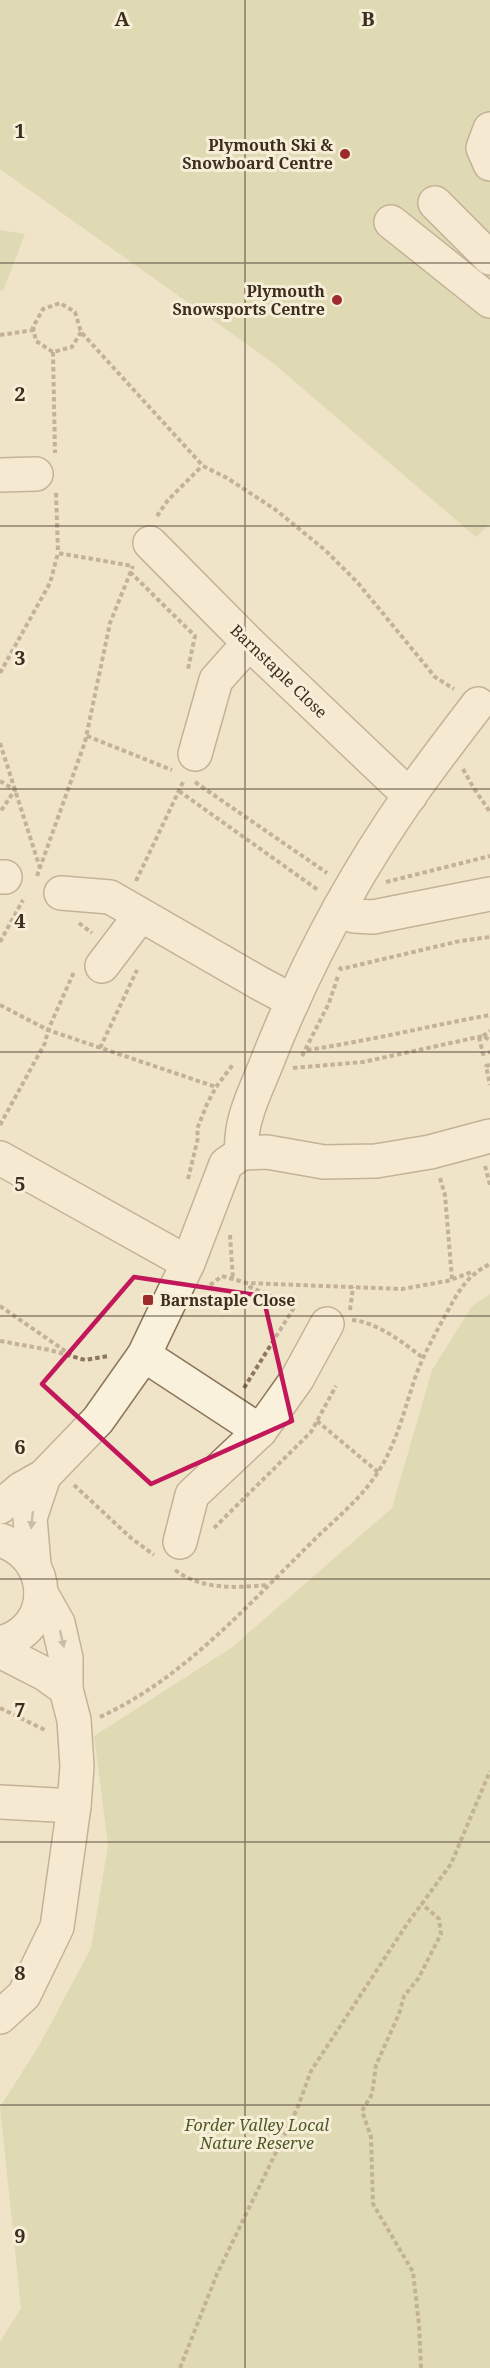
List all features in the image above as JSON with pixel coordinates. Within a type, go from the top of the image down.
[{"type":"street","points":[[490,129],[483,148],[490,164]]},
{"type":"street","points":[[435,203],[490,258]]},
{"type":"street","points":[[391,222],[490,301]]},
{"type":"street","points":[[0,475],[36,474]]},
{"type":"street","name":"Barnstaple Close","points":[[144,546],[410,796]]},
{"type":"street","points":[[178,763],[216,681],[249,643]]},
{"type":"street","points":[[242,1153],[240,1142],[246,1114],[277,1074],[292,1001],[329,960],[334,891],[410,796],[478,704]]},
{"type":"street","points":[[34,888],[110,897],[292,1001]]},
{"type":"street","points":[[334,891],[354,916],[373,917],[490,894]]},
{"type":"street","points":[[89,959],[132,911]]},
{"type":"street","points":[[0,1507],[21,1489],[44,1476],[98,1420],[198,1275],[226,1164],[242,1153],[267,1152],[324,1162],[376,1161],[432,1152],[490,1136]]},
{"type":"street","points":[[0,1159],[198,1275]]},
{"type":"street","points":[[180,1542],[192,1495],[260,1431],[297,1379],[327,1324]]},
{"type":"street","points":[[144,1355],[260,1431]]},
{"type":"street","points":[[0,1643],[16,1637],[32,1622],[40,1603],[30,1518],[44,1476]]},
{"type":"street","points":[[0,1540],[19,1548],[38,1579],[58,1623],[66,1658],[66,1689],[74,1728],[77,1766],[74,1806],[57,1927],[24,1995],[0,2017]]},
{"type":"street","points":[[0,1651],[45,1674],[66,1689]]},
{"type":"street","points":[[0,1802],[74,1806]]},
{"type":"path","points":[[81,332],[72,347],[53,352],[36,341],[33,327],[43,309],[60,303],[75,312],[81,332],[203,466],[227,478],[276,510],[325,550],[358,583],[435,677],[478,704]]},
{"type":"path","points":[[0,335],[34,330]]},
{"type":"path","points":[[0,942],[34,888],[87,736],[110,623],[130,572],[168,500],[203,466]]},
{"type":"path","points":[[0,673],[50,583],[58,553],[144,546]]},
{"type":"path","points":[[130,572],[195,636],[186,680]]},
{"type":"path","points":[[87,736],[178,763]]},
{"type":"path","points":[[450,742],[472,787],[490,812]]},
{"type":"path","points":[[0,743],[15,790],[34,888],[92,933],[89,959],[48,1030],[45,1043],[0,1125]]},
{"type":"path","points":[[132,911],[186,776],[334,891]]},
{"type":"path","points":[[0,781],[15,790]]},
{"type":"path","points":[[0,812],[15,790]]},
{"type":"path","points":[[179,792],[334,891],[490,856]]},
{"type":"path","points":[[277,1074],[295,1068],[329,1003],[329,960],[490,937]]},
{"type":"path","points":[[100,1048],[139,967]]},
{"type":"path","points":[[0,1005],[48,1030],[216,1087]]},
{"type":"path","points":[[306,1050],[490,1015]]},
{"type":"path","points":[[277,1074],[295,1068],[363,1062],[481,1037],[490,1031]]},
{"type":"path","points":[[481,1037],[490,1040]]},
{"type":"path","points":[[481,1037],[483,1054],[490,1052]]},
{"type":"path","points":[[490,1065],[486,1066],[490,1085]]},
{"type":"path","points":[[432,1152],[444,1195],[452,1279]]},
{"type":"path","points":[[198,1275],[222,1276],[247,1283],[402,1289],[452,1279],[490,1264]]},
{"type":"path","points":[[0,1708],[59,1737],[124,1706],[167,1677],[221,1633],[309,1544],[349,1510],[378,1472],[391,1447],[423,1358],[456,1296],[475,1271]]},
{"type":"path","points":[[230,1411],[295,1306],[250,1287],[247,1283]]},
{"type":"path","points":[[353,1287],[349,1320],[363,1321],[406,1345],[423,1358]]},
{"type":"path","points":[[0,1306],[74,1357]]},
{"type":"path","points":[[212,1530],[311,1432],[336,1386]]},
{"type":"path","points":[[317,1421],[378,1472]]},
{"type":"path","points":[[180,2368],[217,2274],[297,2109],[311,2071],[451,1864],[490,1771]]},
{"type":"path","points":[[421,2368],[413,2272],[374,2204],[371,2137],[362,2112],[372,2094],[376,2065],[404,1996],[418,1979],[441,1934],[439,1919],[422,1904]]},
{"type":"highlighted area","points":[[134,1277],[263,1296],[292,1421],[151,1484],[42,1384]]},
{"type":"green space","name":"Plymouth Snowsports Centre","points":[[0,0],[490,0],[490,524],[476,537],[273,363],[0,169]]},
{"type":"green space","points":[[0,230],[25,234],[3,291],[0,291]]},
{"type":"green space","name":"Forder Valley Local Nature Reserve","points":[[490,1294],[490,2368],[0,2368],[0,2342],[21,2308],[0,2107],[40,2044],[91,1948],[108,1845],[94,1736],[231,1648],[392,1508],[432,1370],[472,1306]]},
{"type":"place","name":"Plymouth Ski & Snowboard Centre","points":[[345,154]]},
{"type":"place","name":"Plymouth Snowsports Centre","points":[[337,300]]},
{"type":"place","name":"Barnstaple Close","points":[[148,1300]]}]
